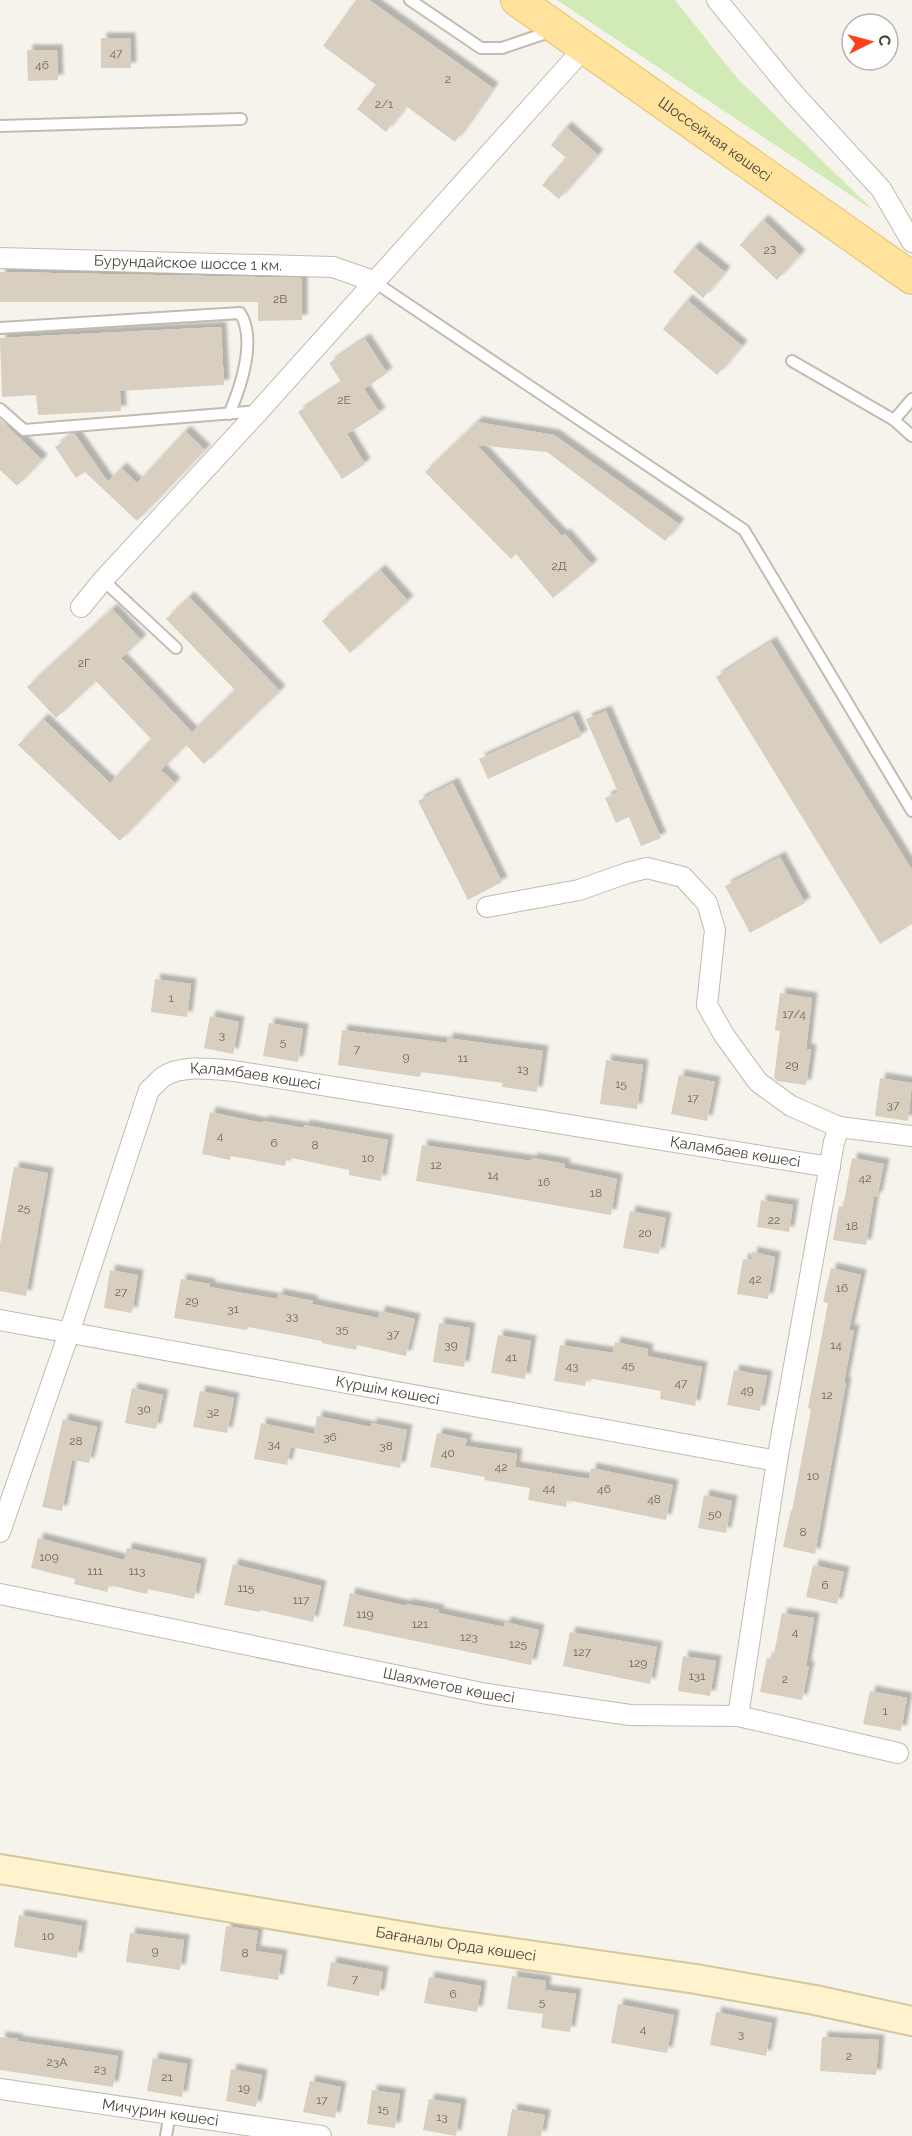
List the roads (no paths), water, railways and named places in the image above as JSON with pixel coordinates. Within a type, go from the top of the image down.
[{"type":"main road","name":"Шоссейная көшесі","points":[[517,0],[912,278]]},
{"type":"street","points":[[717,0],[794,94],[881,189],[912,242]]},
{"type":"street","points":[[81,607],[585,47]]},
{"type":"street","name":"Бурундайское шоссе 1 км.","points":[[0,258],[333,267],[374,281]]},
{"type":"street","points":[[487,907],[579,890],[646,868],[683,877],[707,903],[715,930],[707,1005],[724,1035],[758,1082],[791,1107],[838,1127],[912,1136]]},
{"type":"street","name":"Қаламбаев көшесі","points":[[0,1532],[69,1333],[149,1090],[164,1076],[180,1070],[234,1071],[830,1167]]},
{"type":"street","points":[[738,1716],[777,1461],[838,1127]]},
{"type":"street","name":"Күршім көшесі","points":[[0,1320],[777,1461]]},
{"type":"street","name":"Шаяхметов көшесі","points":[[0,1594],[486,1694],[630,1715],[738,1716],[898,1753]]},
{"type":"street","name":"Бағаналы Орда көшесі","points":[[0,1869],[437,1942],[696,1979],[815,2000],[912,2021]]},
{"type":"street","name":"Мичурин көшесі","points":[[0,2092],[170,2113],[321,2136]]},
{"type":"lane","points":[[410,0],[481,48],[502,48],[558,29]]},
{"type":"lane","points":[[0,126],[241,119]]},
{"type":"lane","points":[[374,281],[744,530],[912,811]]},
{"type":"lane","points":[[0,328],[240,313],[246,323],[247,346],[239,392],[229,414]]},
{"type":"lane","points":[[792,361],[894,420],[912,436]]},
{"type":"lane","points":[[894,420],[912,399]]},
{"type":"lane","points":[[0,409],[24,430],[259,411]]},
{"type":"lane","points":[[103,580],[176,648]]},
{"type":"lane","points":[[166,2136],[170,2113]]}]
